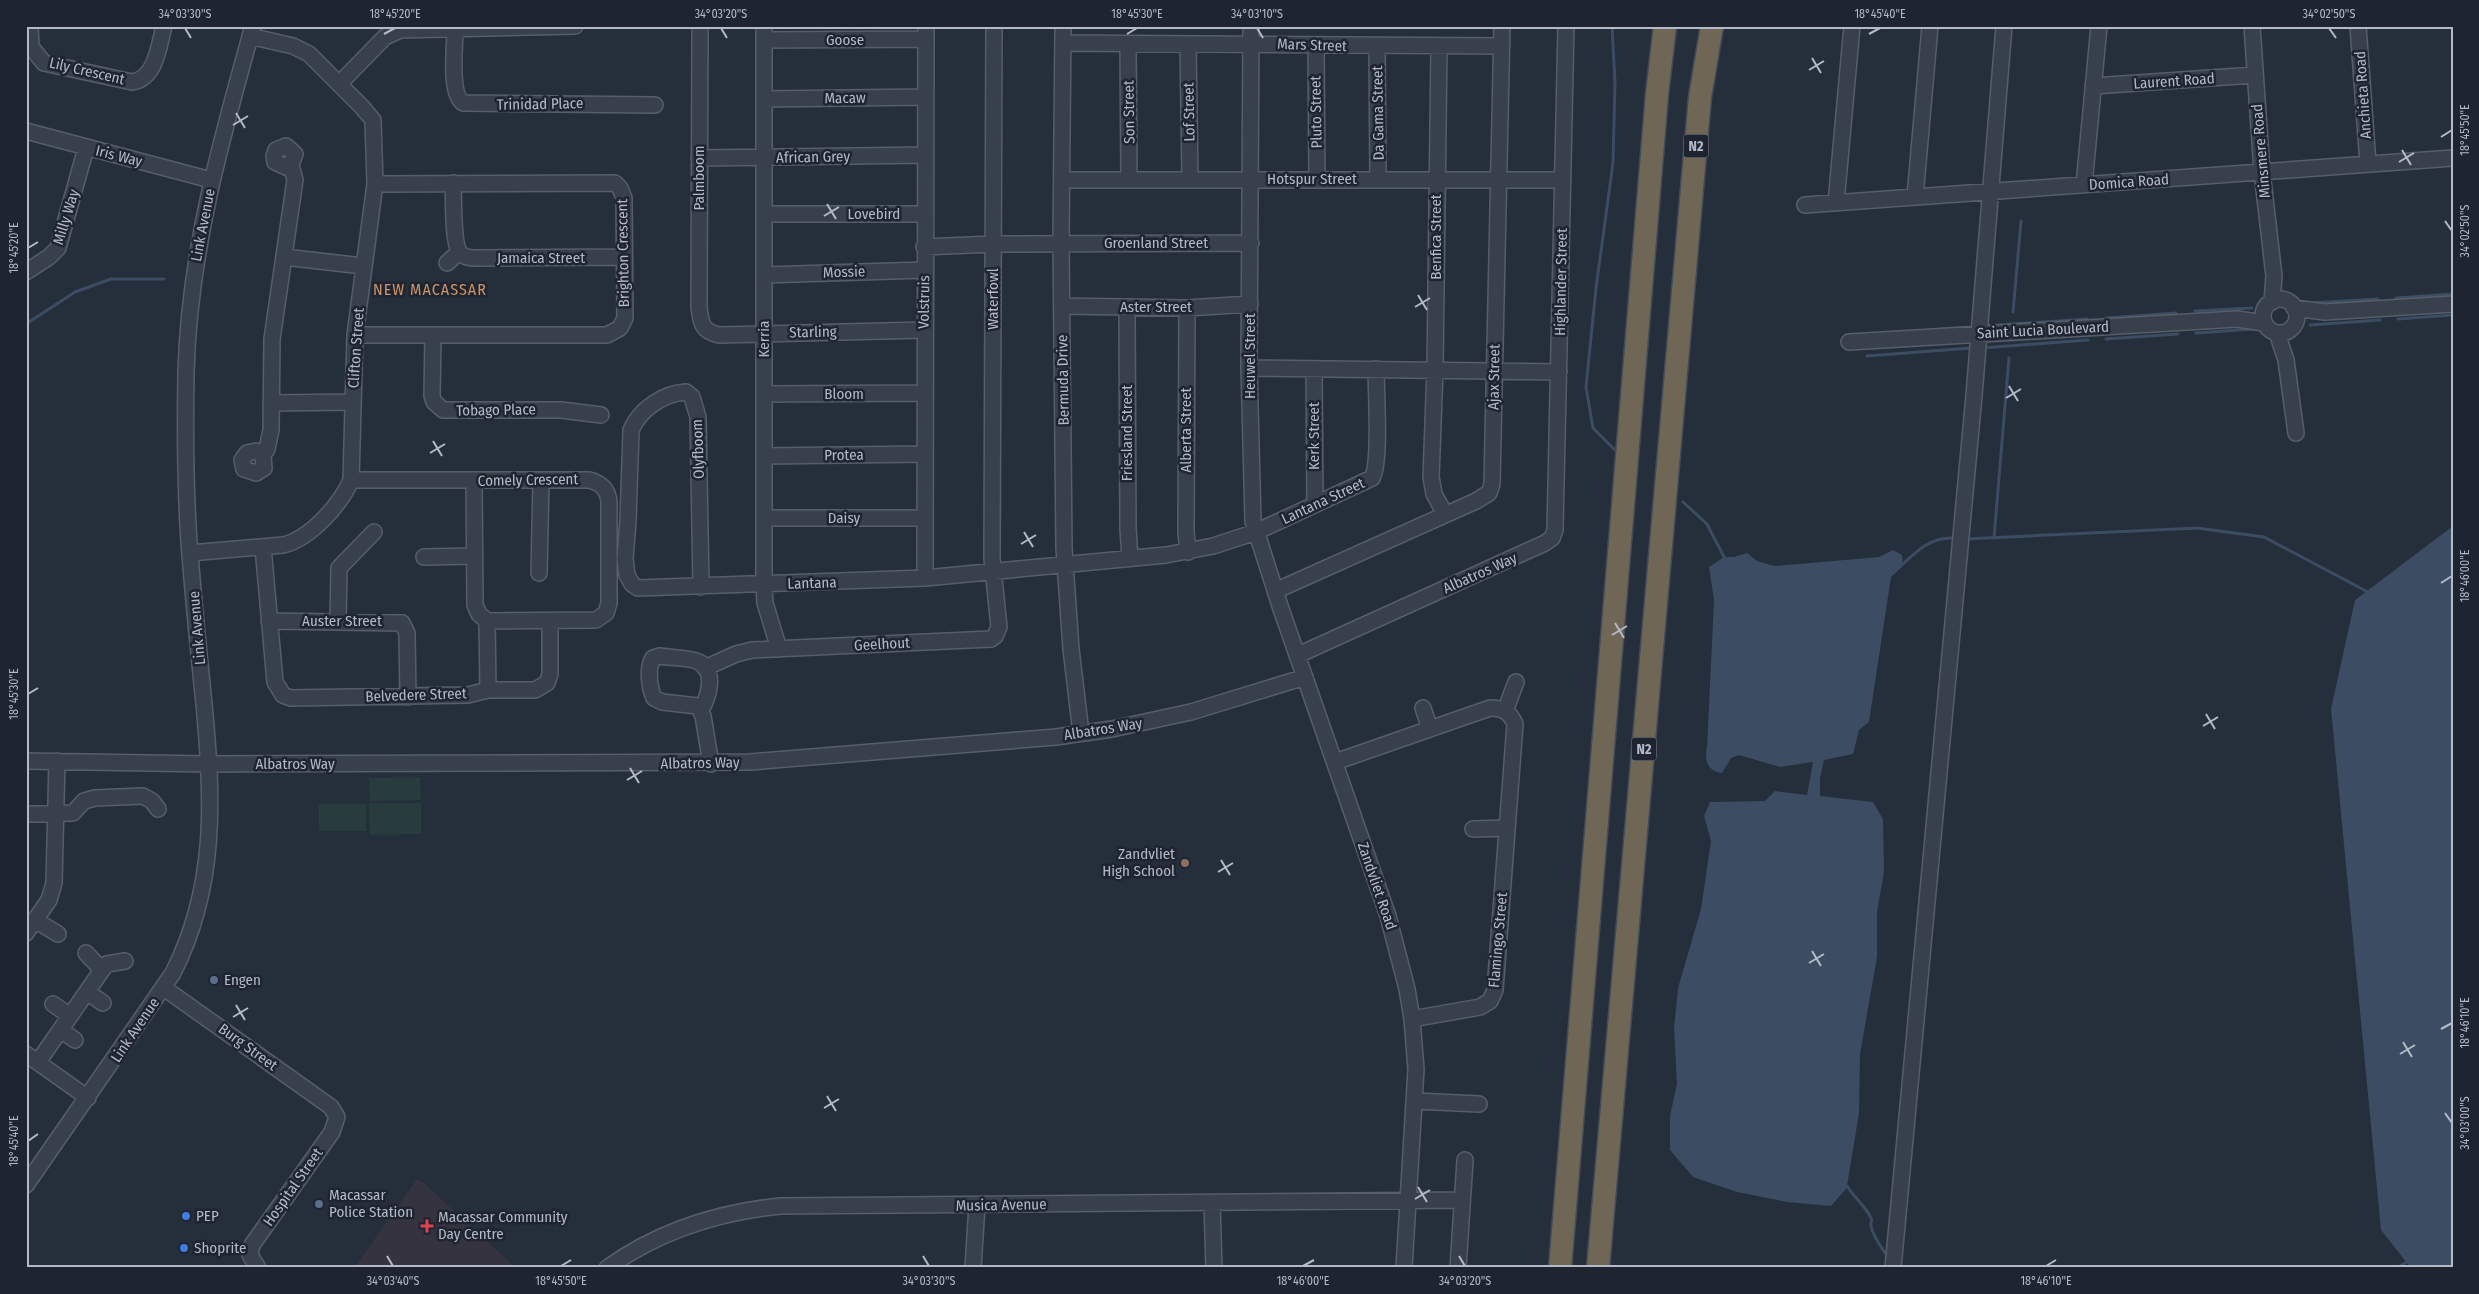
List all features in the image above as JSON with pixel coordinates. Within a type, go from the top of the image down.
[{"type":"highway","points":[[1560,1268],[1657,94],[1665,26]]},
{"type":"highway","name":"N2","points":[[1598,1268],[1699,107],[1707,62],[1710,26]]},
{"type":"street","name":"Lily Crescent","points":[[30,26],[31,47],[44,63],[132,82],[140,80],[150,71],[164,26]]},
{"type":"street","points":[[339,84],[382,32],[406,29],[455,30],[574,26]]},
{"type":"street","name":"Palmboom","points":[[700,26],[699,307],[704,329]]},
{"type":"street","name":"Waterfowl","points":[[993,571],[994,26]]},
{"type":"street","name":"Bermuda Drive","points":[[1063,26],[1061,244],[1065,564],[1071,649],[1081,733]]},
{"type":"street","name":"Heuwel Street","points":[[1251,26],[1250,180],[1252,243],[1249,368],[1253,521],[1305,678]]},
{"type":"street","name":"Ajax Street","points":[[1275,591],[1483,498],[1490,492],[1492,484],[1502,26]]},
{"type":"street","name":"Highlander Street","points":[[1552,538],[1555,530],[1566,26]]},
{"type":"street","points":[[1836,203],[1852,26]]},
{"type":"street","points":[[1915,197],[1930,26]]},
{"type":"street","points":[[1893,1268],[1978,334],[2004,26]]},
{"type":"street","points":[[2084,185],[2099,26]]},
{"type":"street","name":"Minsmere Road","points":[[2252,26],[2262,172],[2274,276],[2296,433]]},
{"type":"street","name":"Anchieta Road","points":[[2358,26],[2368,164]]},
{"type":"street","name":"Trinidad Place","points":[[455,30],[454,106],[621,98],[655,105]]},
{"type":"street","name":"Clifton Street","points":[[252,31],[309,54],[373,120],[375,184],[355,335],[351,480]]},
{"type":"street","name":"Link Avenue","points":[[26,1186],[164,988],[190,936],[204,888],[211,809],[210,764],[187,506],[187,343],[196,263],[212,180],[252,31]]},
{"type":"street","name":"Goose","points":[[764,33],[926,33]]},
{"type":"street","name":"Kerria","points":[[764,33],[764,585],[765,603],[780,649]]},
{"type":"street","name":"Volstruis","points":[[925,578],[924,246],[926,33]]},
{"type":"street","name":"Mars Street","points":[[1062,43],[1128,45],[1250,43],[1377,47],[1502,46]]},
{"type":"street","name":"Son Street","points":[[1128,45],[1129,179]]},
{"type":"street","name":"Lof Street","points":[[1188,45],[1190,179]]},
{"type":"street","name":"Pluto Street","points":[[1316,46],[1317,179]]},
{"type":"street","name":"Da Gama Street","points":[[1377,47],[1378,179]]},
{"type":"street","name":"Benfica Street","points":[[1439,47],[1435,370],[1431,477],[1434,494],[1444,514]]},
{"type":"street","name":"Laurent Road","points":[[2094,86],[2255,75]]},
{"type":"street","name":"Macaw","points":[[764,99],[926,97]]},
{"type":"street","name":"Iris Way","points":[[26,132],[212,180]]},
{"type":"street","name":"Milly Way","points":[[26,272],[49,257],[58,248],[86,148]]},
{"type":"street","name":"African Grey","points":[[700,158],[926,155]]},
{"type":"street","name":"Domica Road","points":[[1805,205],[2453,158]]},
{"type":"street","points":[[263,455],[268,449],[271,430],[272,339],[294,180],[291,165]]},
{"type":"street","name":"Hotspur Street","points":[[1062,180],[1563,180]]},
{"type":"street","name":"Brighton Crescent","points":[[355,335],[612,334],[620,328],[625,318],[624,198],[620,188],[612,182],[375,184]]},
{"type":"street","points":[[447,262],[459,252],[453,184]]},
{"type":"street","name":"Lovebird","points":[[764,214],[925,214]]},
{"type":"street","name":"Groenland Street","points":[[924,246],[1252,243]]},
{"type":"street","name":"Jamaica Street","points":[[459,252],[472,258],[624,257]]},
{"type":"street","points":[[284,257],[363,266]]},
{"type":"street","name":"Mossie","points":[[764,275],[924,270]]},
{"type":"street","name":"Aster Street","points":[[1062,306],[1187,308],[1250,304]]},
{"type":"street","name":"Saint Lucia Boulevard","points":[[1849,342],[2453,304]]},
{"type":"street","name":"Friesland Street","points":[[1126,308],[1128,529],[1130,558]]},
{"type":"street","name":"Alberta Street","points":[[1187,308],[1186,532],[1188,552]]},
{"type":"street","name":"Starling","points":[[704,329],[719,335],[924,330]]},
{"type":"street","name":"Tobago Place","points":[[433,336],[432,389],[429,406],[448,411],[561,404],[601,415]]},
{"type":"street","points":[[1249,368],[1559,372]]},
{"type":"street","name":"Kerk Street","points":[[1314,369],[1315,504]]},
{"type":"street","name":"Lantana Street","points":[[1130,558],[1188,552],[1256,532],[1372,478],[1375,473],[1376,369]]},
{"type":"street","name":"Olyfboom","points":[[632,584],[627,575],[625,559],[631,430],[636,420],[644,411],[675,392],[686,392],[692,397],[698,417],[701,587]]},
{"type":"street","name":"Bloom","points":[[764,394],[924,394]]},
{"type":"street","points":[[271,402],[352,402]]},
{"type":"street","name":"Protea","points":[[764,456],[924,454]]},
{"type":"street","points":[[190,553],[263,547],[290,543],[303,538],[344,495],[351,480]]},
{"type":"street","name":"Comely Crescent","points":[[351,480],[589,480],[597,482],[606,492],[609,502],[609,603],[606,613],[596,620],[487,621]]},
{"type":"street","name":"Belvedere Street","points":[[263,547],[275,682],[283,695],[291,698],[408,697],[468,695],[488,690],[487,621],[479,614],[475,605],[474,481]]},
{"type":"street","points":[[539,573],[541,481]]},
{"type":"street","name":"Daisy","points":[[764,518],[924,518]]},
{"type":"street","points":[[338,621],[339,568],[374,532]]},
{"type":"street","name":"Albatros Way","points":[[1298,655],[1545,543],[1552,538]]},
{"type":"street","points":[[424,557],[474,556]]},
{"type":"street","name":"Lantana","points":[[632,584],[638,588],[701,587],[925,578],[1130,558]]},
{"type":"street","name":"Geelhout","points":[[705,668],[736,654],[780,649],[991,639],[995,636],[999,627],[993,571]]},
{"type":"street","name":"Auster Street","points":[[270,621],[397,621],[404,624],[407,633],[408,697]]},
{"type":"street","points":[[488,690],[535,690],[547,683],[550,676],[550,621]]},
{"type":"street","points":[[701,710],[692,704],[662,702],[654,698],[650,687],[650,666],[653,658],[659,656],[699,662],[705,668],[709,676],[709,692],[701,710],[711,764]]},
{"type":"street","name":"Albatros Way","points":[[26,761],[210,764],[711,764],[840,756],[1081,733],[1176,716],[1305,678]]},
{"type":"street","name":"Zandvliet Road","points":[[1305,678],[1396,941],[1412,1020],[1415,1101],[1404,1268]]},
{"type":"street","points":[[1335,762],[1490,708],[1505,711],[1516,682]]},
{"type":"street","points":[[1423,708],[1430,729]]},
{"type":"street","name":"Flamingo Street","points":[[1412,1020],[1473,1009],[1490,1000],[1494,990],[1515,730],[1512,718],[1505,711]]},
{"type":"street","points":[[26,933],[49,900],[54,883],[57,762]]},
{"type":"street","points":[[26,814],[73,813],[84,801],[95,798],[143,796],[150,798],[158,809]]},
{"type":"street","points":[[1473,829],[1507,828]]},
{"type":"street","points":[[35,920],[58,934]]},
{"type":"street","points":[[86,953],[102,970]]},
{"type":"street","points":[[88,1098],[32,1058],[61,1030],[102,970],[108,964],[125,961]]},
{"type":"street","name":"Burg Street","points":[[164,988],[331,1107]]},
{"type":"street","points":[[87,992],[102,1003]]},
{"type":"street","points":[[53,1004],[70,1016]]},
{"type":"street","points":[[61,1030],[75,1040]]},
{"type":"street","points":[[1415,1101],[1479,1104]]},
{"type":"street","name":"Hospital Street","points":[[258,1268],[250,1255],[252,1245],[335,1126],[337,1117],[331,1107]]},
{"type":"street","points":[[1458,1268],[1465,1160]]},
{"type":"street","name":"Musica Avenue","points":[[607,1268],[651,1241],[696,1222],[753,1209],[781,1206],[1408,1202],[1462,1200]]},
{"type":"street","points":[[1212,1203],[1214,1268]]},
{"type":"street","points":[[973,1268],[977,1205]]},
{"type":"shaded area","points":[[420,777],[421,800],[370,801],[369,778]]},
{"type":"shaded area","points":[[369,803],[421,803],[421,834],[370,835]]},
{"type":"shaded area","points":[[319,804],[366,804],[366,831],[319,831]]},
{"type":"shaded area","name":"Macassar Community Day Centre","points":[[417,1179],[424,1183],[516,1268],[354,1268]]},
{"type":"water","points":[[2453,526],[2453,1268],[2411,1268],[2381,1230],[2331,709],[2355,600]]},
{"type":"water","points":[[1893,550],[1902,555],[1903,566],[1891,577],[1869,722],[1859,730],[1853,754],[1824,760],[1820,778],[1820,796],[1873,802],[1883,819],[1884,872],[1877,912],[1877,957],[1860,1054],[1859,1113],[1846,1189],[1831,1206],[1787,1202],[1737,1192],[1693,1177],[1670,1150],[1670,1116],[1677,1084],[1674,1028],[1678,988],[1701,909],[1711,841],[1704,816],[1710,802],[1765,801],[1775,791],[1807,795],[1813,762],[1780,767],[1739,755],[1731,758],[1722,773],[1713,770],[1708,764],[1706,756],[1714,600],[1709,567],[1724,557],[1734,557],[1747,553],[1757,561],[1774,566],[1879,557]]},
{"type":"waterway","points":[[1612,26],[1615,82],[1613,163],[1596,288],[1586,387],[1593,428],[1615,450]]},
{"type":"waterway","points":[[2013,312],[2021,221]]},
{"type":"waterway","points":[[26,324],[75,292],[111,279],[164,279]]},
{"type":"waterway","points":[[2396,298],[2453,294]]},
{"type":"waterway","points":[[2311,303],[2378,299]]},
{"type":"waterway","points":[[2195,311],[2252,308]]},
{"type":"waterway","points":[[2106,318],[2176,313]]},
{"type":"waterway","points":[[2398,319],[2453,315]]},
{"type":"waterway","points":[[1983,326],[2087,319]]},
{"type":"waterway","points":[[2310,325],[2380,320]]},
{"type":"waterway","points":[[1942,329],[1974,327]]},
{"type":"waterway","points":[[2196,333],[2253,329]]},
{"type":"waterway","points":[[2106,339],[2178,334]]},
{"type":"waterway","points":[[1982,348],[2088,340]]},
{"type":"waterway","points":[[1867,356],[1971,348]]},
{"type":"waterway","points":[[1994,538],[2009,358]]},
{"type":"waterway","points":[[1683,502],[1707,524],[1724,557]]},
{"type":"waterway","points":[[1965,539],[2197,528],[2264,537],[2368,592]]},
{"type":"waterway","points":[[1903,564],[1919,550],[1931,543],[1937,540],[1952,538]]},
{"type":"waterway","points":[[1847,1186],[1869,1214],[1874,1234],[1888,1257]]},
{"type":"waterway","points":[[2396,1268],[2409,1261]]},
{"type":"place","name":"Zandvliet High School","points":[[1185,863]]},
{"type":"place","name":"Engen","points":[[214,980]]},
{"type":"place","name":"Macassar Police Station","points":[[319,1204]]},
{"type":"place","name":"PEP","points":[[186,1216]]},
{"type":"place","name":"Macassar Community Day Centre","points":[[427,1226]]},
{"type":"place","name":"Shoprite","points":[[184,1248]]},
{"type":"district","name":"NEW MACASSAR","points":[[430,289]]}]
